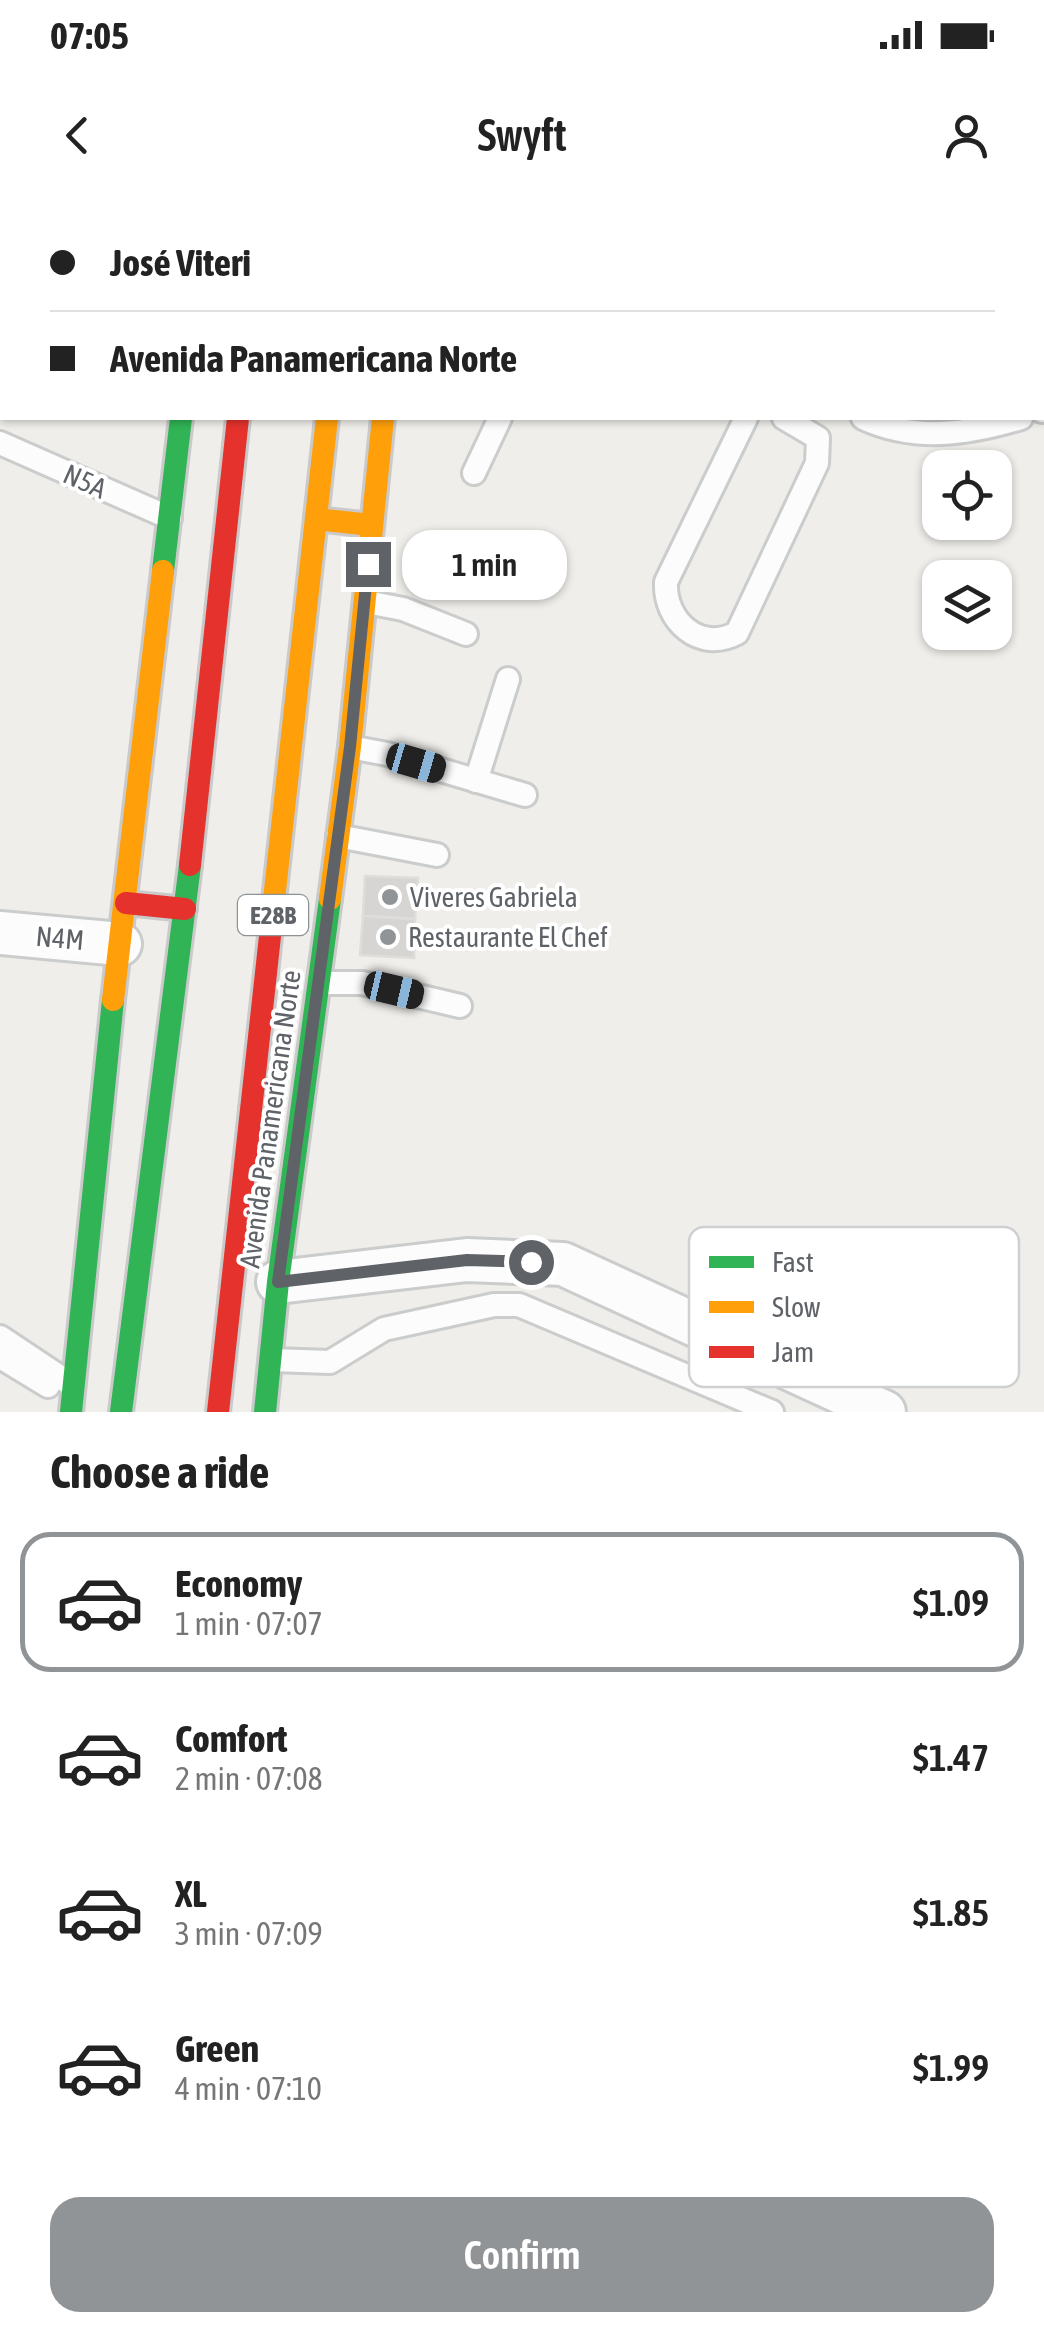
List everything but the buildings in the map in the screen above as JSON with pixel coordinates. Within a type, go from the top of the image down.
[{"type":"main road","points":[[72,1400],[181,420]]},
{"type":"main road","points":[[121,1412],[184,909],[238,420]]},
{"type":"main road","name":"Avenida Panamericana Norte","points":[[218,1412],[327,420]]},
{"type":"main road","name":"Avenida Panamericana Norte","points":[[265,1412],[278,1282],[350,747],[382,420]]},
{"type":"main road","points":[[316,519],[372,525]]},
{"type":"main road","points":[[123,924],[184,909]]},
{"type":"street","name":"N4M","points":[[0,933],[123,924]]},
{"type":"street","points":[[278,1282],[467,1260],[563,1264],[689,1322]]},
{"type":"street","points":[[830,1387],[884,1412]]},
{"type":"lane","points":[[474,473],[499,420]]},
{"type":"lane","points":[[745,420],[666,582],[664,603],[672,618],[708,641],[737,634],[817,463],[818,438],[787,420]]},
{"type":"lane","points":[[868,420],[890,430],[973,433],[1015,420]]},
{"type":"lane","name":"N5A","points":[[0,443],[170,518]]},
{"type":"lane","points":[[366,602],[403,609],[466,634]]},
{"type":"lane","points":[[476,780],[508,679]]},
{"type":"lane","points":[[350,747],[525,795]]},
{"type":"lane","points":[[338,836],[438,856]]},
{"type":"lane","points":[[318,983],[362,982],[460,1006]]},
{"type":"lane","points":[[272,1360],[330,1362],[384,1329],[494,1305],[519,1305],[689,1377]]},
{"type":"lane","points":[[0,1337],[72,1400]]},
{"type":"lane","points":[[0,1357],[72,1400]]},
{"type":"lane","points":[[713,1387],[772,1412]]},
{"type":"traffic: fast","points":[[163,571],[181,420]]},
{"type":"traffic: fast","points":[[121,1412],[190,865]]},
{"type":"traffic: fast","points":[[265,1412],[278,1282],[330,899]]},
{"type":"traffic: fast","points":[[71,1412],[113,1000]]},
{"type":"traffic: slow","points":[[271,927],[327,420]]},
{"type":"traffic: slow","points":[[330,899],[350,747],[383,420]]},
{"type":"traffic: slow","points":[[316,519],[371,525]]},
{"type":"traffic: slow","points":[[113,1000],[163,571]]},
{"type":"traffic: jam","points":[[190,865],[238,420]]},
{"type":"traffic: jam","points":[[126,903],[185,909]]},
{"type":"traffic: jam","points":[[218,1412],[271,927]]},
{"type":"place","name":"Viveres Gabriela","points":[[390,897]]},
{"type":"place","name":"Restaurante El Chef","points":[[388,937]]},
{"type":"route","points":[[368,564],[350,747],[278,1282],[467,1260],[531,1262]]}]
